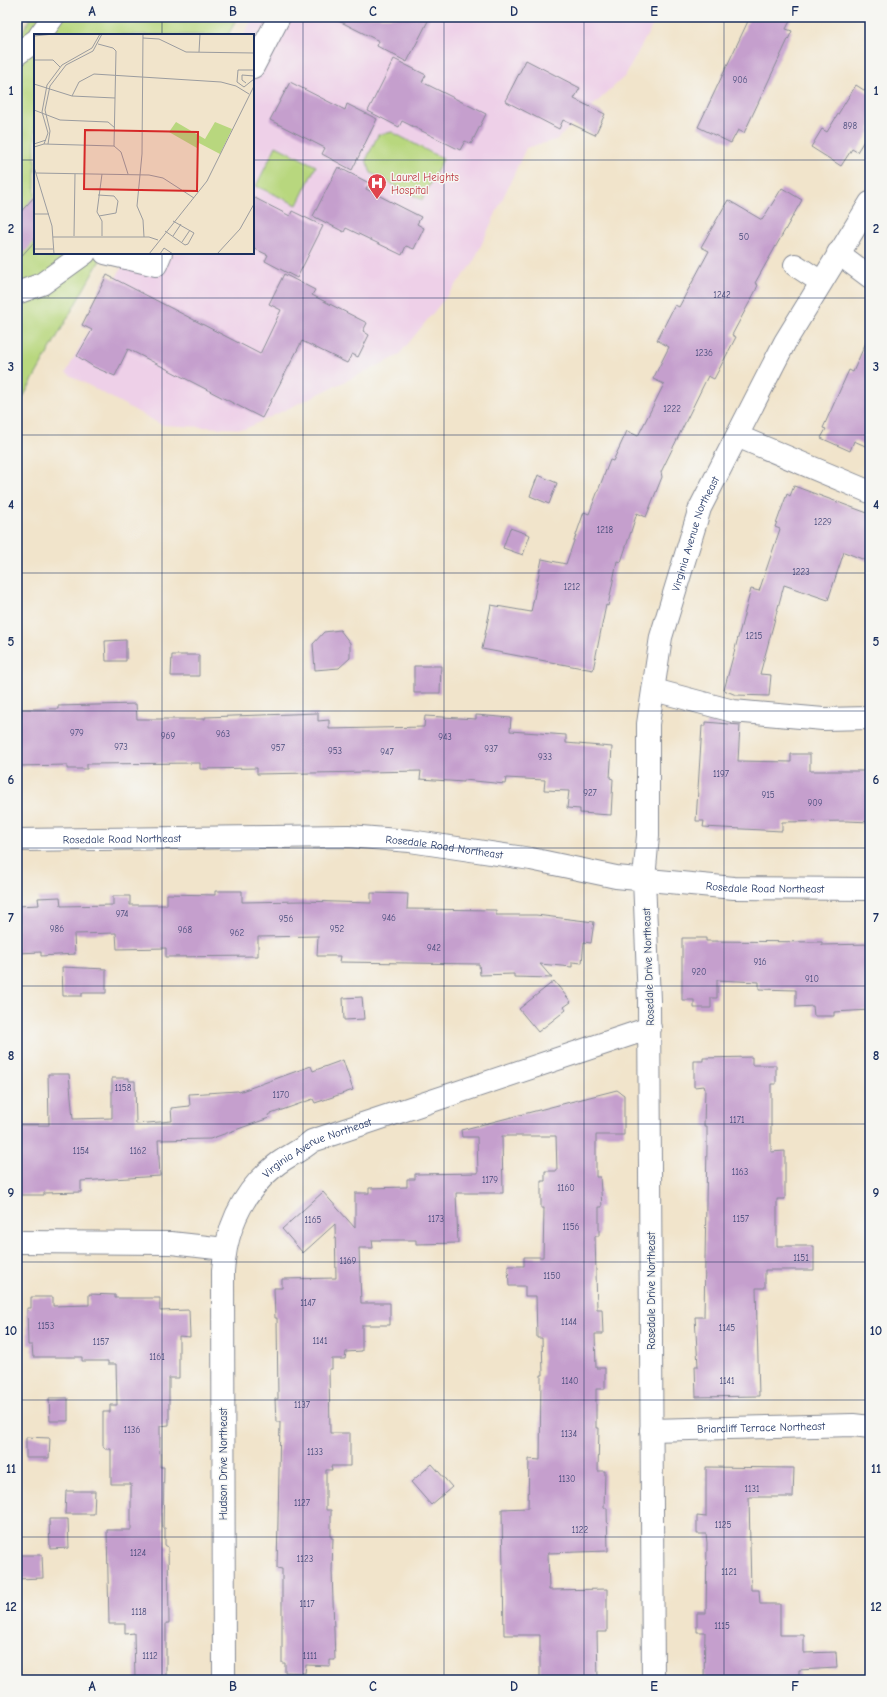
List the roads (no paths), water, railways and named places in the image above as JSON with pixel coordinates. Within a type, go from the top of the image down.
[{"type":"street","points":[[41,34],[53,17]]},
{"type":"street","points":[[254,65],[279,17]]},
{"type":"street","points":[[17,54],[34,42]]},
{"type":"street","name":"Virginia Avenue Northeast","points":[[646,902],[644,879],[648,835],[648,724],[661,637],[700,508],[785,342],[838,253],[870,204]]},
{"type":"street","points":[[838,253],[870,277]]},
{"type":"street","points":[[17,293],[42,284],[84,254]]},
{"type":"street","points":[[110,254],[156,264],[161,254]]},
{"type":"street","points":[[795,265],[821,282]]},
{"type":"street","points":[[736,436],[870,492]]},
{"type":"street","points":[[654,690],[733,711],[823,719],[870,718]]},
{"type":"street","name":"Rosedale Road Northeast","points":[[17,840],[348,836],[410,841],[532,859],[616,877],[734,888],[870,889]]},
{"type":"street","name":"Rosedale Drive Northeast","points":[[646,902],[650,1028],[653,1680]]},
{"type":"street","name":"Virginia Avenue Northeast","points":[[225,1249],[235,1214],[258,1181],[277,1164],[312,1141],[650,1028]]},
{"type":"street","points":[[17,1242],[171,1242],[225,1249]]},
{"type":"street","name":"Hudson Drive Northeast","points":[[224,1680],[223,1271],[225,1249]]},
{"type":"street","name":"Briarcliff Terrace Northeast","points":[[652,1430],[852,1425],[870,1427]]},
{"type":"place","name":"Laurel Heights Hospital","points":[[377,200]]}]
